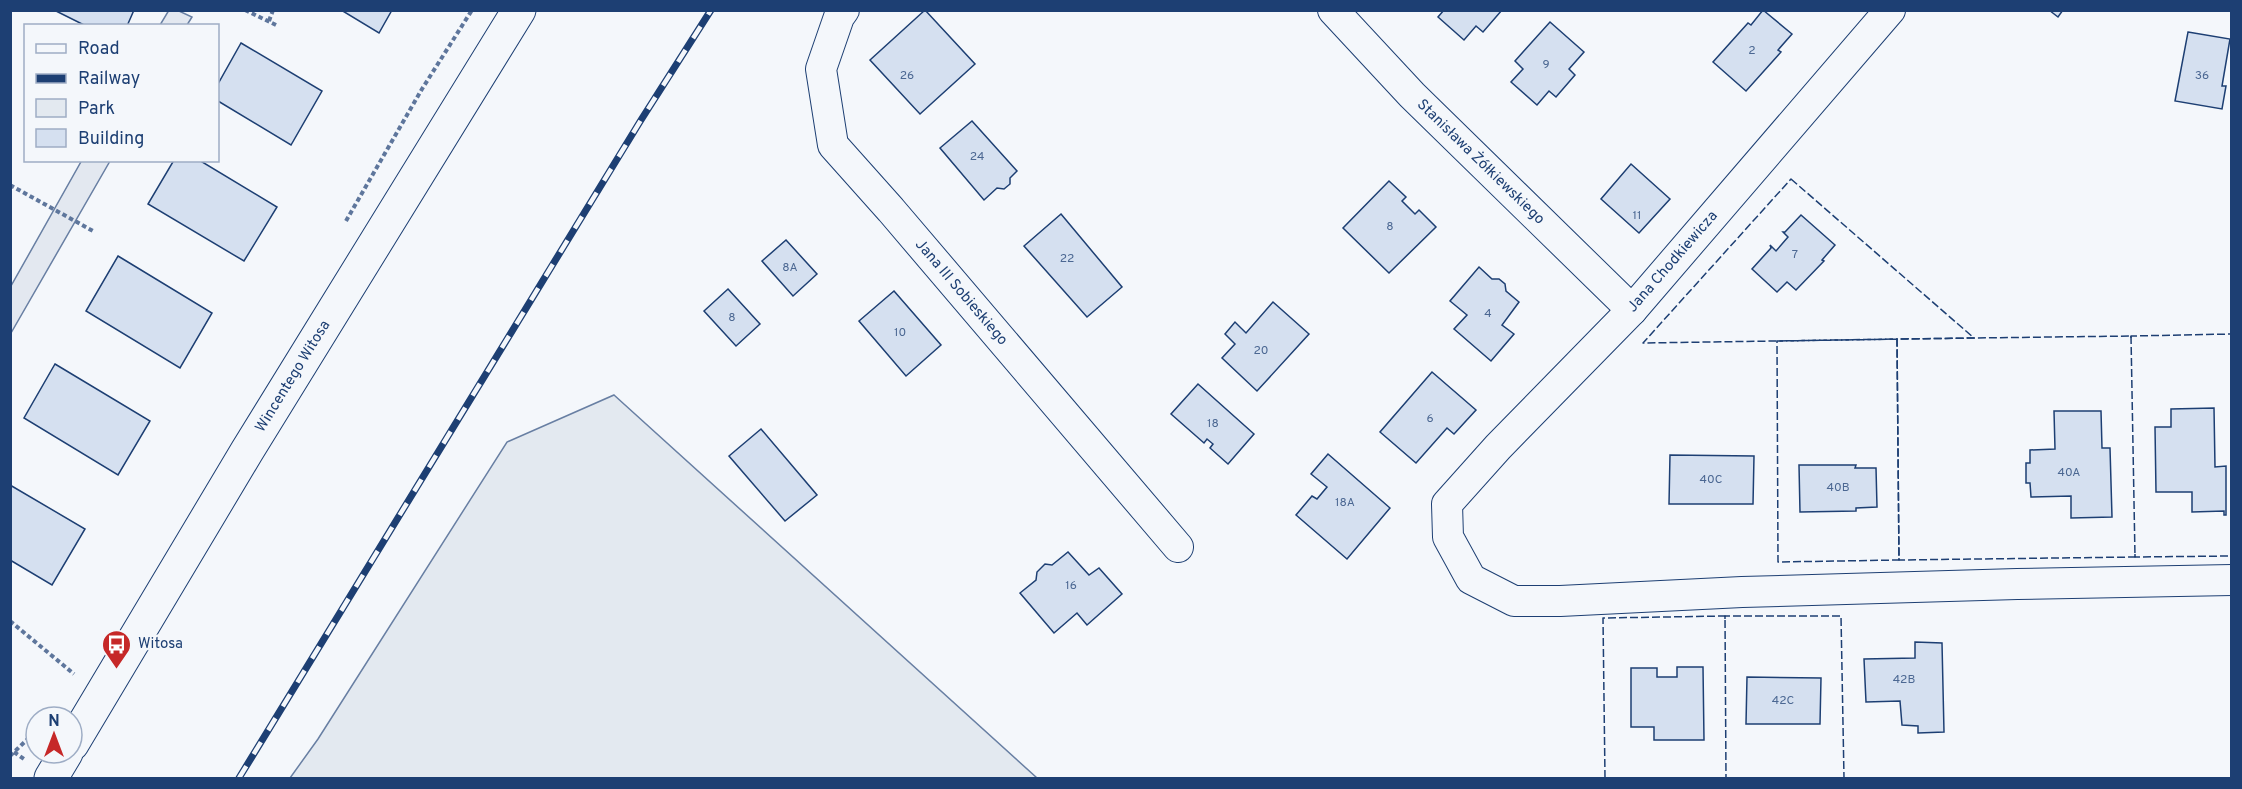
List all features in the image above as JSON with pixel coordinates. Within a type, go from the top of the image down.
[{"type":"street","name":"Wincentego Witosa","points":[[84,724],[253,441],[519,10]]},
{"type":"street","name":"Jana III Sobieskiego","points":[[844,10],[839,17],[820,69],[833,144],[1178,547]]},
{"type":"street","name":"Stanisława Żółkiewskiego","points":[[1333,10],[1412,95],[1632,310]]},
{"type":"street","name":"Jana Chodkiewicza","points":[[1890,10],[1632,310],[1498,447],[1446,504],[1448,537],[1471,579],[1514,601],[2005,584],[2232,580]]},
{"type":"street","points":[[51,778],[59,765]]},
{"type":"path","points":[[245,10],[276,25]]},
{"type":"path","points":[[269,21],[273,10]]},
{"type":"path","points":[[422,89],[472,10]]},
{"type":"path","points":[[10,185],[93,231]]},
{"type":"path","points":[[10,621],[77,677]]},
{"type":"path","points":[[10,756],[24,743]]},
{"type":"green space","points":[[614,395],[1037,778],[290,778],[318,739],[507,442]]},
{"type":"shaded area","points":[[169,10],[179,11],[192,17],[188,24],[161,24]]},
{"type":"shaded area","points":[[81,162],[109,162],[11,333],[11,286]]},
{"type":"building","points":[[54,10],[134,10],[128,24],[82,24]]},
{"type":"building","points":[[341,10],[392,10],[379,33]]},
{"type":"building","points":[[925,10],[975,64],[920,114],[870,60]]},
{"type":"building","points":[[1444,10],[1502,10],[1483,32],[1476,26],[1464,40],[1438,17]]},
{"type":"building","points":[[1763,10],[1792,34],[1778,50],[1781,52],[1746,91],[1713,62],[1748,23],[1751,25]]},
{"type":"building","points":[[2049,10],[2063,10],[2058,17]]},
{"type":"building","points":[[1550,22],[1584,52],[1569,69],[1575,75],[1556,97],[1549,91],[1537,105],[1511,82],[1523,69],[1515,61]]},
{"type":"building","points":[[2188,32],[2230,39],[2222,86],[2226,86],[2222,109],[2175,101]]},
{"type":"building","points":[[241,43],[322,91],[291,145],[219,102],[219,82]]},
{"type":"building","points":[[972,121],[1017,171],[1010,178],[1010,184],[1004,189],[997,188],[984,200],[940,148]]},
{"type":"building","points":[[173,162],[202,162],[277,207],[244,261],[148,204]]},
{"type":"building","points":[[1631,164],[1670,199],[1639,233],[1601,199]]},
{"type":"building","points":[[1389,181],[1406,197],[1402,201],[1415,214],[1419,210],[1436,227],[1389,273],[1343,228]]},
{"type":"building","points":[[1061,214],[1122,287],[1087,317],[1024,246]]},
{"type":"building","points":[[1801,215],[1835,245],[1822,260],[1824,261],[1796,290],[1787,282],[1777,292],[1752,269],[1771,248],[1770,245],[1776,251],[1788,237],[1783,232]]},
{"type":"building","points":[[786,240],[817,274],[793,296],[762,261]]},
{"type":"building","points":[[118,256],[212,313],[180,368],[86,311]]},
{"type":"building","points":[[1479,267],[1492,279],[1499,279],[1505,284],[1506,291],[1519,302],[1502,325],[1514,334],[1491,361],[1454,329],[1467,315],[1450,301]]},
{"type":"building","points":[[728,289],[760,324],[736,346],[704,311]]},
{"type":"building","points":[[894,291],[941,345],[906,376],[859,321]]},
{"type":"building","points":[[1273,302],[1309,334],[1257,391],[1222,358],[1235,344],[1225,334],[1235,322],[1246,333]]},
{"type":"building","points":[[55,364],[150,421],[118,475],[24,418]]},
{"type":"building","points":[[1432,372],[1476,410],[1454,434],[1447,428],[1416,463],[1380,432]]},
{"type":"building","points":[[1198,384],[1254,434],[1228,464],[1210,448],[1213,444],[1207,439],[1204,443],[1171,414]]},
{"type":"building","points":[[2214,408],[2215,467],[2226,466],[2226,515],[2224,511],[2192,512],[2192,492],[2156,492],[2155,427],[2171,427],[2171,409]]},
{"type":"building","points":[[2054,411],[2101,411],[2102,448],[2110,448],[2112,517],[2071,518],[2071,496],[2031,497],[2030,483],[2026,483],[2026,463],[2030,463],[2030,450],[2055,449]]},
{"type":"building","points":[[761,429],[817,495],[785,521],[729,456]]},
{"type":"building","points":[[1328,454],[1390,508],[1347,559],[1296,515],[1312,496],[1317,499],[1327,487],[1311,474]]},
{"type":"building","points":[[1670,455],[1754,456],[1753,504],[1669,504]]},
{"type":"building","points":[[1799,465],[1856,465],[1855,468],[1876,468],[1877,507],[1856,508],[1856,511],[1800,512]]},
{"type":"building","points":[[10,485],[85,529],[52,585],[10,560]]},
{"type":"building","points":[[1068,552],[1089,575],[1099,568],[1122,594],[1087,625],[1077,613],[1054,633],[1020,593],[1036,580],[1037,572],[1045,564],[1052,565]]},
{"type":"building","points":[[1915,642],[1942,643],[1944,732],[1918,733],[1918,726],[1902,725],[1900,701],[1866,702],[1864,659],[1915,658]]},
{"type":"building","points":[[1677,667],[1703,667],[1704,740],[1654,740],[1654,727],[1631,727],[1631,668],[1657,668],[1657,677],[1677,677]]},
{"type":"building","points":[[1747,677],[1821,678],[1820,724],[1746,724]]},
{"type":"railway","points":[[239,778],[641,120],[711,10]]},
{"type":"fence","points":[[1791,179],[1974,338],[1643,343],[1791,179]]},
{"type":"fence","points":[[2131,338],[2131,336],[2232,334]]},
{"type":"fence","points":[[2131,336],[2135,557],[1899,560],[1897,339],[2131,336]]},
{"type":"fence","points":[[1897,339],[1899,560],[1778,562],[1777,341],[1897,339]]},
{"type":"fence","points":[[2135,554],[2135,557],[2232,556]]},
{"type":"fence","points":[[1725,619],[1725,616],[1841,616],[1844,778]]},
{"type":"fence","points":[[1605,778],[1603,618],[1725,616],[1726,778]]},
{"type":"place","name":"Witosa","points":[[117,670]]}]
